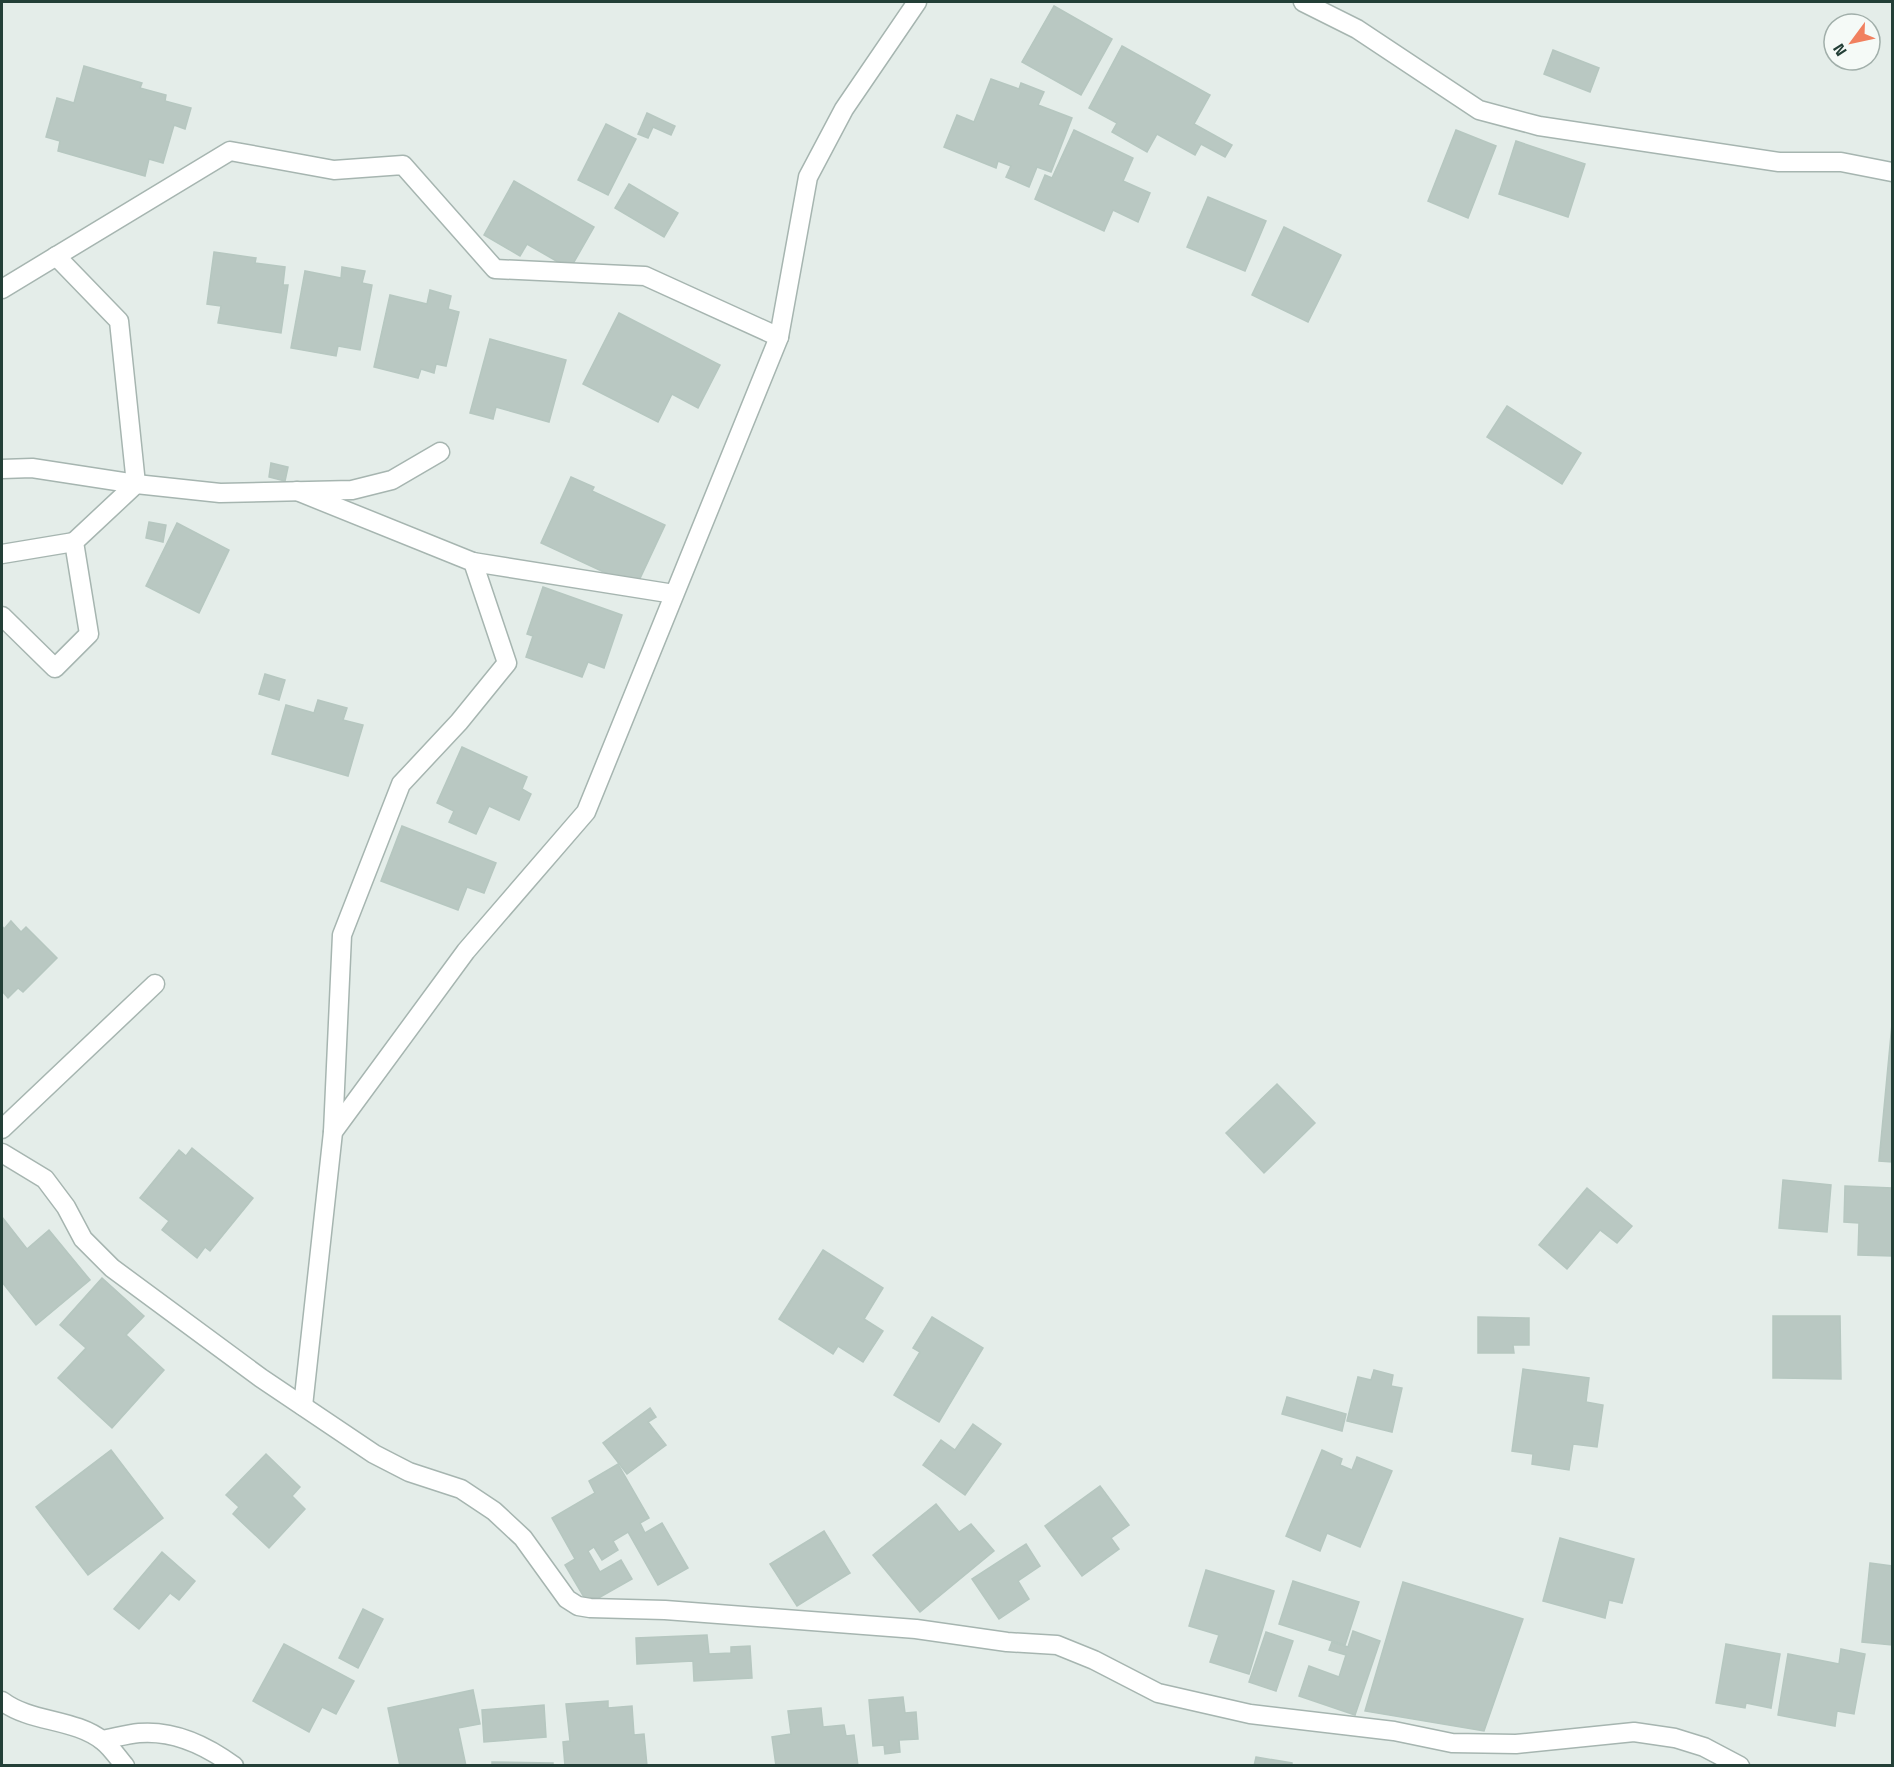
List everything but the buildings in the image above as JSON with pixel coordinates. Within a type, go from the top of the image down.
[{"type":"street","points":[[333,1132],[466,951],[586,812],[779,337],[808,177],[844,109],[917,2]]},
{"type":"street","points":[[1304,2],[1357,29],[1479,110],[1510,120],[1779,162],[1841,162],[1893,172]]},
{"type":"street","points":[[2,289],[230,151],[334,170],[403,165],[495,269],[645,276],[779,337]]},
{"type":"street","points":[[56,256],[119,321],[136,484]]},
{"type":"street","points":[[2,469],[32,468],[136,484],[220,493],[352,490],[392,480],[440,452]]},
{"type":"street","points":[[2,554],[74,543],[136,484]]},
{"type":"street","points":[[297,491],[473,562],[674,594]]},
{"type":"street","points":[[2,616],[54,668],[89,634],[74,543]]},
{"type":"street","points":[[303,1406],[333,1132],[342,935],[401,784],[459,722],[507,663],[473,562]]},
{"type":"street","points":[[2,1129],[155,984]]},
{"type":"street","points":[[2,1153],[45,1179],[66,1206],[83,1239],[112,1268],[207,1338],[374,1454],[410,1472],[461,1489],[494,1512],[522,1538],[567,1599],[578,1606],[665,1610],[916,1629],[1007,1642],[1058,1645],[1094,1660],[1158,1693],[1250,1714],[1395,1731],[1452,1743],[1516,1744],[1634,1732],[1675,1738],[1704,1747],[1740,1766]]},
{"type":"street","points":[[2,1701],[14,1711],[80,1729],[102,1740],[125,1766]]},
{"type":"street","points":[[102,1740],[140,1733],[171,1735],[200,1744],[234,1766]]}]
